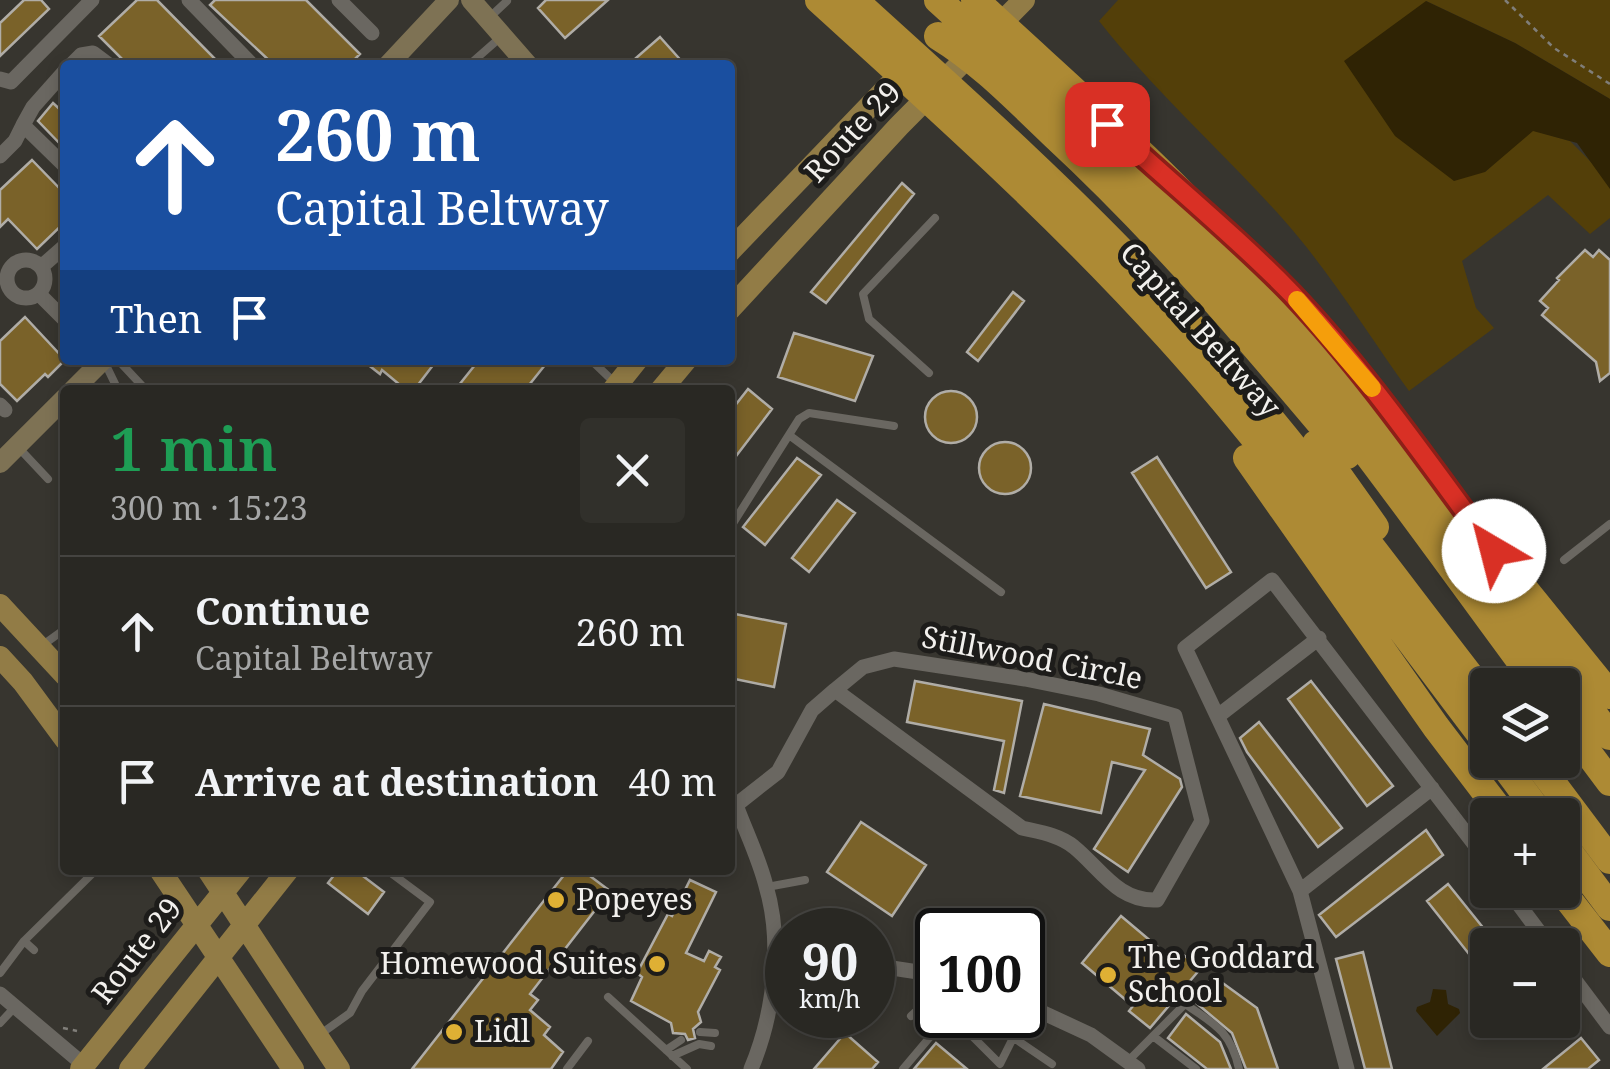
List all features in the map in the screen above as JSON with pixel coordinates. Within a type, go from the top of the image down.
[{"type":"highway","name":"Capital Beltway","points":[[819,0],[1042,206],[1170,339],[1251,434],[1470,720]]},
{"type":"highway","points":[[854,0],[1010,142],[1150,281],[1258,404],[1470,672]]},
{"type":"highway","points":[[938,0],[1101,150],[1225,278],[1328,400],[1526,668]]},
{"type":"highway","points":[[976,0],[1160,173],[1240,256],[1349,388],[1610,736]]},
{"type":"highway","points":[[938,36],[1120,198],[1228,312],[1525,668]]},
{"type":"highway","points":[[1000,94],[1136,234],[1255,366],[1315,441],[1470,669]]},
{"type":"highway","points":[[1160,173],[1228,230],[1364,376],[1494,551],[1610,695]]},
{"type":"highway","points":[[1170,339],[1218,418],[1490,798]]},
{"type":"highway","points":[[1580,742],[1610,782]]},
{"type":"highway","points":[[1548,778],[1610,860]]},
{"type":"highway","points":[[1580,868],[1610,907]]},
{"type":"highway","points":[[1575,908],[1610,953]]},
{"type":"main road","name":"Route 29","points":[[735,247],[976,0]]},
{"type":"main road","name":"Route 29","points":[[735,296],[1024,0]]},
{"type":"main road","points":[[617,385],[633,365]]},
{"type":"main road","points":[[664,385],[682,365]]},
{"type":"main road","points":[[0,605],[60,670]]},
{"type":"main road","points":[[0,657],[60,732]]},
{"type":"main road","points":[[164,875],[293,1069]]},
{"type":"main road","points":[[212,875],[339,1069]]},
{"type":"main road","name":"Route 29","points":[[82,1067],[237,875]]},
{"type":"main road","points":[[130,1069],[284,875]]},
{"type":"street","points":[[0,79],[11,82],[92,0]]},
{"type":"street","points":[[189,0],[243,60]]},
{"type":"street","points":[[340,0],[372,33]]},
{"type":"street","points":[[393,60],[450,0]]},
{"type":"street","points":[[471,0],[524,60]]},
{"type":"street","points":[[76,60],[92,53],[102,60]]},
{"type":"street","points":[[0,156],[15,141],[33,107],[60,77]]},
{"type":"street","points":[[23,125],[60,161]]},
{"type":"street","points":[[41,268],[60,251]]},
{"type":"street","points":[[30,260],[41,268],[45,278],[39,294],[29,299],[13,294],[6,284],[12,265],[30,260]]},
{"type":"street","points":[[0,308],[13,294]]},
{"type":"street","points":[[39,294],[60,315]]},
{"type":"street","points":[[78,385],[98,365]]},
{"type":"street","points":[[0,463],[60,403]]},
{"type":"street","points":[[1347,1069],[1300,891],[1185,648],[1272,580],[1470,838]]},
{"type":"street","points":[[1218,716],[1319,638]]},
{"type":"street","name":"Stillwood Circle","points":[[735,802],[778,772],[812,710],[835,690],[863,666],[894,659],[1099,694],[1175,716],[1202,821],[1157,900],[1137,901],[1099,875],[1072,845],[1022,828],[835,690]]},
{"type":"street","points":[[1300,891],[1432,788]]},
{"type":"street","points":[[735,808],[772,908]]},
{"type":"street","points":[[1580,987],[1610,1027]]},
{"type":"street","points":[[0,994],[82,1067]]},
{"type":"street","points":[[1045,1013],[1091,1035],[1131,1066]]},
{"type":"street","points":[[750,1069],[765,1021]]},
{"type":"lane","points":[[488,19],[507,1]]},
{"type":"lane","points":[[475,60],[502,36]]},
{"type":"lane","points":[[929,373],[870,319],[863,294],[935,218]]},
{"type":"lane","points":[[123,365],[141,385]]},
{"type":"lane","points":[[595,365],[613,385]]},
{"type":"lane","points":[[735,520],[799,419],[809,413],[894,426]]},
{"type":"lane","points":[[789,434],[1002,592]]},
{"type":"lane","points":[[17,446],[48,480]]},
{"type":"lane","points":[[1564,560],[1610,524]]},
{"type":"lane","points":[[40,648],[60,633]]},
{"type":"lane","points":[[0,972],[24,941],[91,875]]},
{"type":"lane","points":[[316,1037],[350,1013],[362,991],[430,902],[394,875]]},
{"type":"lane","points":[[767,887],[805,880]]},
{"type":"lane","points":[[24,941],[34,950]]},
{"type":"lane","points":[[608,997],[687,1069]]},
{"type":"lane","points":[[1131,1066],[1152,1036],[1185,1004],[1224,1031],[1239,1069]]},
{"type":"lane","points":[[0,1022],[15,1006]]},
{"type":"lane","points":[[911,1016],[915,1012]]},
{"type":"lane","points":[[700,1032],[715,1033]]},
{"type":"lane","points":[[1152,1036],[1196,1069]]},
{"type":"lane","points":[[903,1069],[929,1038]]},
{"type":"lane","points":[[974,1038],[998,1066],[1014,1038],[1052,1064]]},
{"type":"lane","points":[[669,1053],[681,1040]]},
{"type":"lane","points":[[566,1069],[588,1041]]},
{"type":"lane","points":[[669,1053],[699,1044],[711,1046]]},
{"type":"path","points":[[1504,0],[1554,48],[1610,84]]},
{"type":"shaded area","points":[[1118,0],[1610,0],[1610,99],[1515,43],[1426,1],[1485,172],[1532,130],[1570,141],[1596,167],[1610,173],[1610,218],[1590,234],[1548,195],[1462,261],[1476,308],[1494,328],[1409,391],[1300,239],[1099,21]]},
{"type":"shaded area","points":[[1426,1],[1515,43],[1610,99],[1610,189],[1577,143],[1533,131],[1485,172],[1454,181],[1395,136],[1344,61]]},
{"type":"shaded area","points":[[1433,989],[1446,990],[1448,1004],[1460,1013],[1437,1036],[1416,1011],[1430,1002]]},
{"type":"building","points":[[24,0],[41,0],[49,9],[0,56],[0,23]]},
{"type":"building","points":[[137,0],[157,0],[216,60],[123,60],[99,36]]},
{"type":"building","points":[[215,0],[306,0],[360,54],[354,60],[269,60],[210,5]]},
{"type":"building","points":[[546,0],[608,0],[565,38],[538,8]]},
{"type":"building","points":[[660,37],[681,60],[634,60]]},
{"type":"building","points":[[53,103],[60,109],[60,144],[38,121]]},
{"type":"building","points":[[32,160],[60,189],[60,227],[37,249],[8,219],[0,227],[0,190]]},
{"type":"building","points":[[902,183],[914,194],[826,303],[811,292]]},
{"type":"building","points":[[1585,250],[1593,257],[1599,250],[1610,260],[1610,373],[1600,381],[1596,362],[1542,315],[1548,308],[1540,301]]},
{"type":"building","points":[[1013,292],[1024,301],[978,361],[967,352]]},
{"type":"building","points":[[25,317],[60,355],[60,365],[17,401],[0,384],[0,341]]},
{"type":"building","points":[[794,333],[873,356],[855,401],[778,377]]},
{"type":"building","points":[[368,365],[433,365],[418,385],[400,385],[382,370],[380,374]]},
{"type":"building","points":[[475,365],[545,365],[529,385],[459,385]]},
{"type":"building","points":[[748,389],[772,409],[735,457],[735,406]]},
{"type":"building","points":[[951,391],[970,398],[977,417],[970,436],[951,443],[932,436],[925,417],[932,398]]},
{"type":"building","points":[[1005,442],[1024,449],[1031,468],[1024,487],[1005,494],[986,487],[979,468],[986,449]]},
{"type":"building","points":[[1157,457],[1231,572],[1206,588],[1132,473]]},
{"type":"building","points":[[797,458],[821,475],[765,545],[743,527]]},
{"type":"building","points":[[837,500],[855,513],[809,572],[792,558]]},
{"type":"building","points":[[735,614],[786,624],[774,687],[735,679]]},
{"type":"building","points":[[915,681],[1022,701],[1004,793],[994,790],[1004,741],[907,722]]},
{"type":"building","points":[[1311,681],[1393,786],[1367,806],[1288,699]]},
{"type":"building","points":[[1044,704],[1150,729],[1143,755],[1180,779],[1182,787],[1128,872],[1094,849],[1145,770],[1112,762],[1101,813],[1020,796]]},
{"type":"building","points":[[1259,722],[1342,828],[1318,847],[1240,738]]},
{"type":"building","points":[[861,822],[926,865],[895,912],[895,908],[880,908],[827,872]]},
{"type":"building","points":[[1426,830],[1443,855],[1336,937],[1319,915]]},
{"type":"building","points":[[334,875],[362,875],[384,892],[368,914],[328,883]]},
{"type":"building","points":[[564,875],[589,875],[610,891],[530,994],[538,1000],[530,1010],[550,1027],[544,1035],[563,1052],[551,1069],[412,1069]]},
{"type":"building","name":"Homewood Suites","points":[[690,880],[716,892],[686,953],[704,961],[709,951],[721,957],[715,967],[720,970],[698,1012],[701,1022],[693,1029],[695,1038],[688,1040],[685,1034],[673,1033],[671,1023],[631,1001],[642,977],[637,973]]},
{"type":"building","points":[[1448,884],[1483,928],[1470,928],[1470,955],[1427,901]]},
{"type":"building","points":[[1121,916],[1172,959],[1178,951],[1201,968],[1150,1028],[1129,1011],[1133,1006],[1082,963]]},
{"type":"building","points":[[1363,952],[1392,1069],[1365,1069],[1336,959]]},
{"type":"building","points":[[1213,976],[1257,1008],[1278,1069],[1246,1069],[1232,1033],[1195,1002]]},
{"type":"building","points":[[1186,1014],[1220,1042],[1231,1069],[1207,1069],[1168,1038]]},
{"type":"building","points":[[841,1038],[851,1038],[878,1062],[872,1069],[814,1069]]},
{"type":"building","points":[[1581,1038],[1599,1060],[1588,1069],[1543,1069]]},
{"type":"building","points":[[936,1043],[967,1069],[914,1069]]},
{"type":"slow traffic","points":[[1297,300],[1372,388]]},
{"type":"place","name":"Popeyes","points":[[556,900]]},
{"type":"place","name":"Homewood Suites","points":[[657,964]]},
{"type":"place","name":"The Goddard School","points":[[1108,975]]},
{"type":"place","name":"Lidl","points":[[454,1032]]},
{"type":"route","points":[[1107,124],[1228,230],[1294,296],[1364,376],[1494,551]]}]
